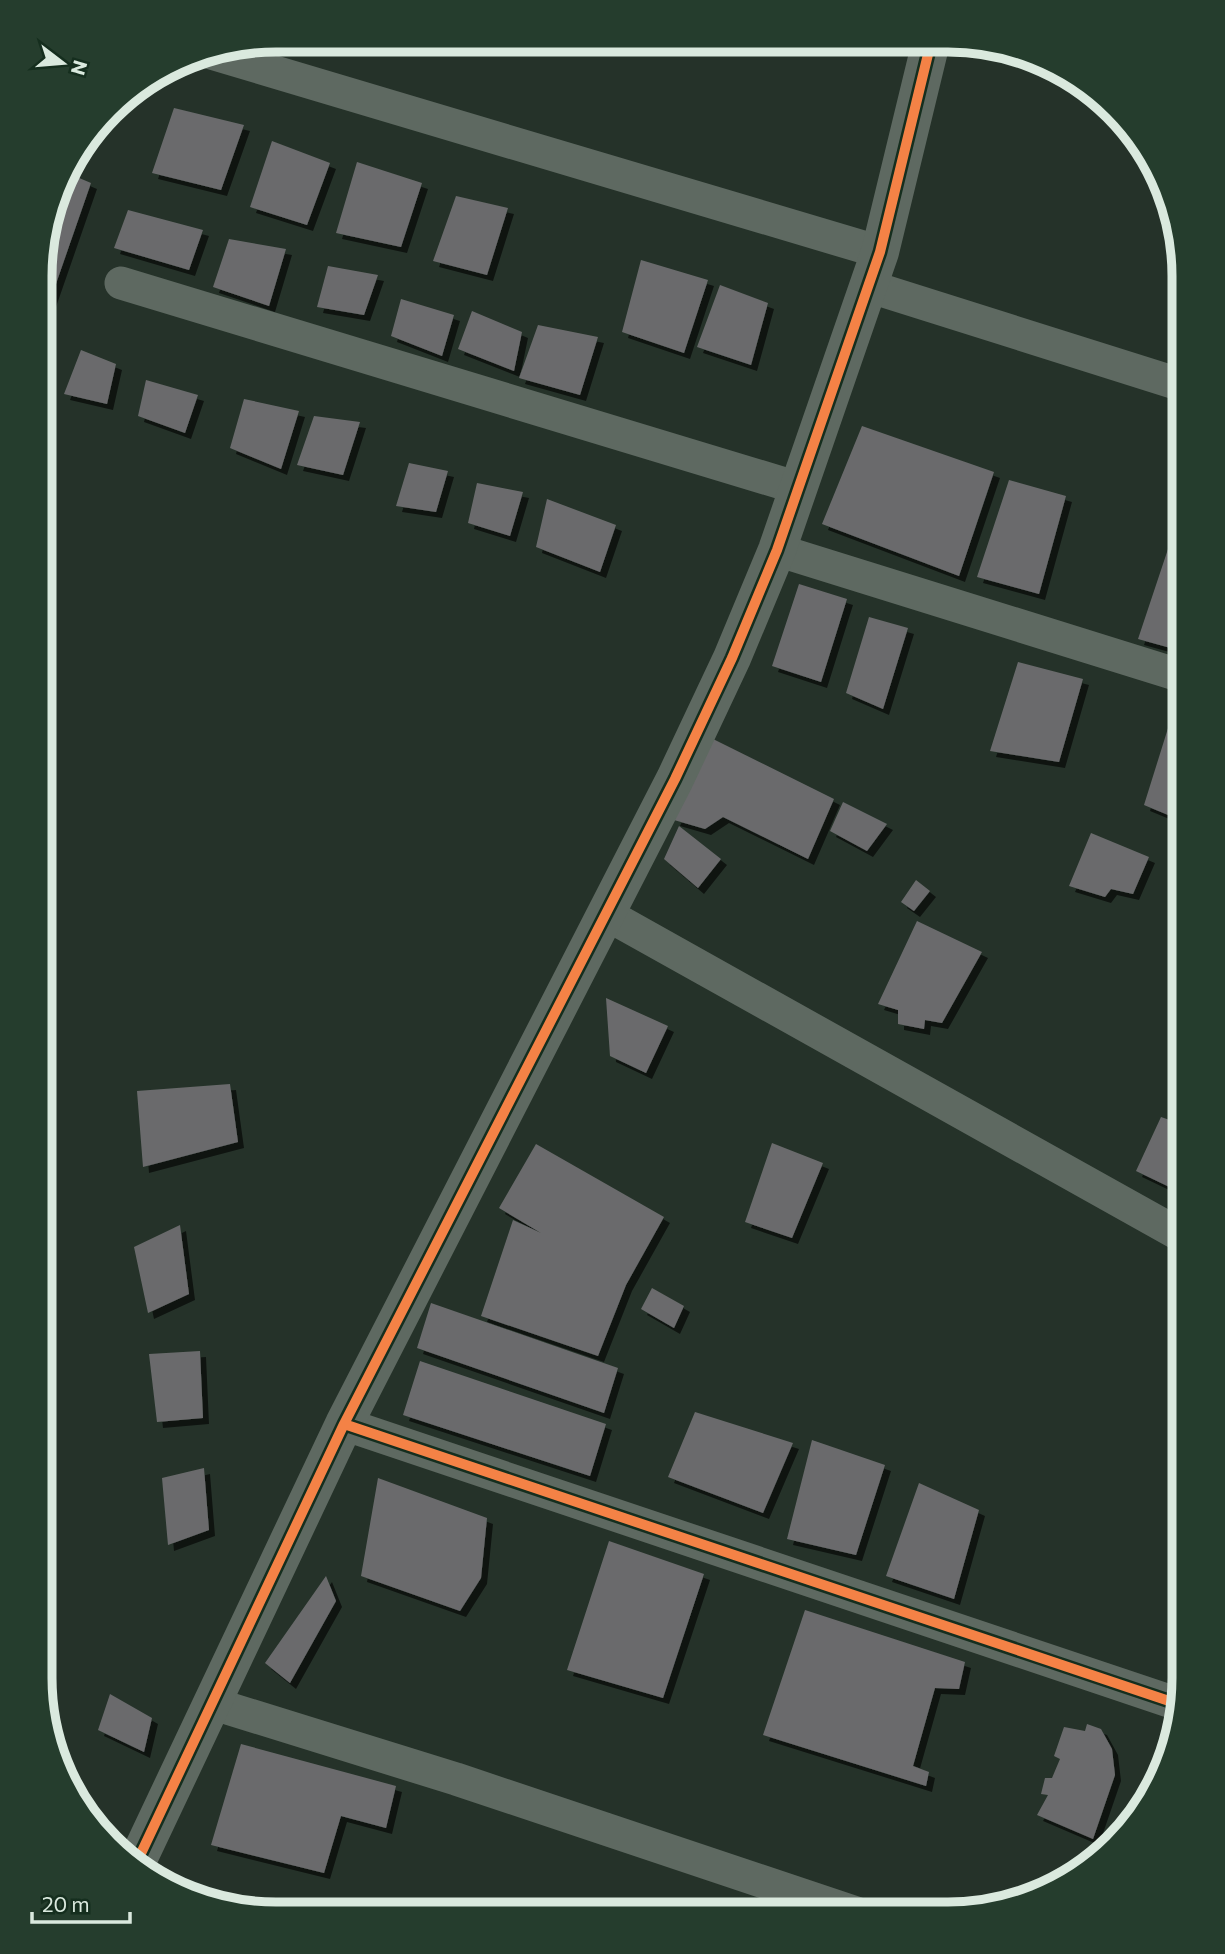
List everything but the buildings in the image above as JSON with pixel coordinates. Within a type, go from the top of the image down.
[{"type":"street","points":[[140,1855],[344,1424],[606,914],[732,658],[777,550],[874,269],[928,52]]},
{"type":"street","points":[[227,58],[874,269],[1172,381]]},
{"type":"street","points":[[121,284],[799,488]]},
{"type":"street","points":[[777,550],[1172,673]]},
{"type":"street","points":[[606,914],[1172,1230]]},
{"type":"street","points":[[344,1424],[1171,1702]]},
{"type":"street","points":[[211,1703],[456,1779],[823,1902]]},
{"type":"cycle path","points":[[140,1855],[344,1424],[675,779],[732,658],[777,550],[880,252],[929,52]]},
{"type":"cycle path","points":[[344,1424],[1171,1702]]}]
